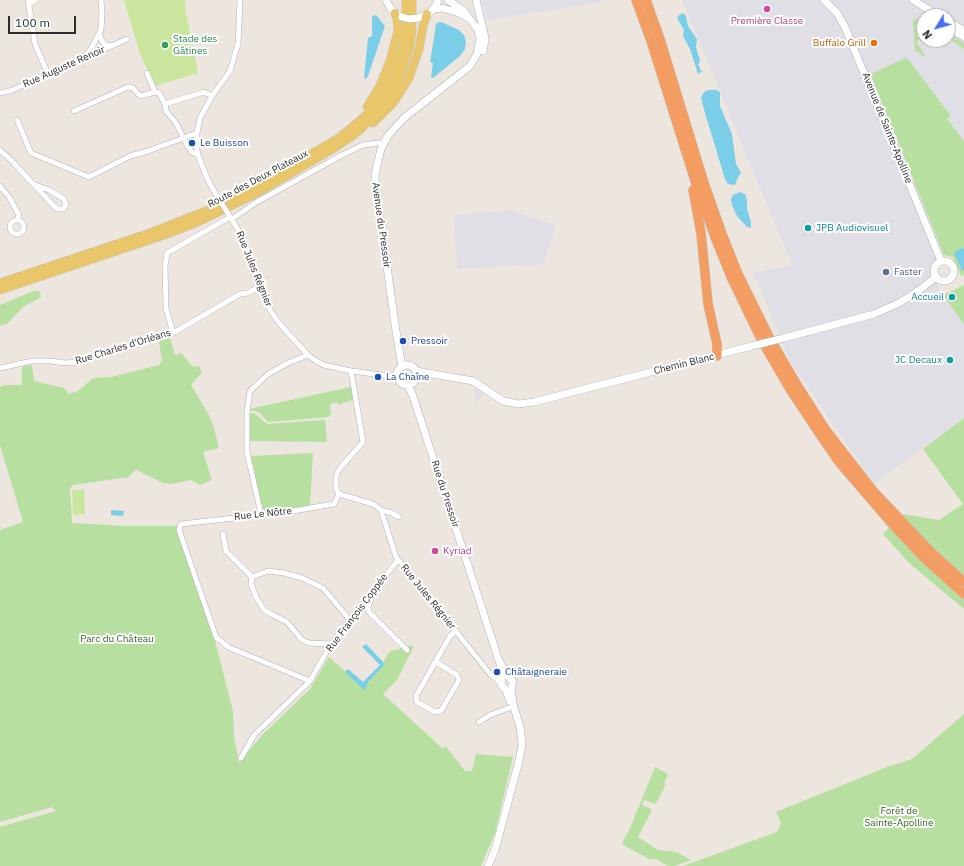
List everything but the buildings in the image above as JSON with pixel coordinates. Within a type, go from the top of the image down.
[{"type":"highway","points":[[636,0],[651,41],[712,230],[732,278],[762,341],[818,433],[867,496],[924,558],[964,594]]},
{"type":"highway","points":[[646,0],[660,39],[704,183],[738,274],[769,337],[825,429],[874,492],[931,552],[964,582]]},
{"type":"highway","points":[[688,159],[688,172],[701,233],[708,304],[717,344],[717,356]]},
{"type":"main road","name":"Route des Deux Plateaux","points":[[0,284],[184,221],[239,196],[339,138],[356,125],[376,104],[394,75],[404,43],[406,0]]},
{"type":"main road","name":"Route des Deux Plateaux","points":[[0,290],[149,240],[200,221],[239,203],[331,150],[360,130],[383,106],[393,90],[406,61],[412,30],[412,0]]},
{"type":"main road","points":[[331,150],[340,148],[364,131],[393,103],[409,78],[419,49],[423,26],[430,12]]},
{"type":"main road","points":[[285,170],[292,162],[335,136],[354,121],[367,108],[379,88],[388,68],[398,31],[398,15]]},
{"type":"street","points":[[36,0],[28,2],[35,44],[48,74]]},
{"type":"street","points":[[83,59],[91,49],[99,33],[102,14],[101,0]]},
{"type":"street","name":"Rue Jules Régnier","points":[[240,0],[238,44],[230,71],[212,96],[200,118],[197,133],[196,145],[198,155],[207,178],[247,249],[270,310],[279,324],[308,355],[316,362],[324,365],[350,371],[395,376]]},
{"type":"street","points":[[430,12],[438,0]]},
{"type":"street","points":[[448,0],[464,11],[470,18]]},
{"type":"street","name":"Avenue du Pressoir","points":[[436,93],[446,89],[468,73],[476,66],[481,57],[485,40],[476,0]]},
{"type":"street","name":"Avenue de Sainte-Apolline","points":[[824,0],[837,13],[845,27],[941,261]]},
{"type":"street","points":[[906,0],[918,8]]},
{"type":"street","points":[[913,0],[926,8]]},
{"type":"street","points":[[385,1],[390,9],[398,15],[409,19],[418,18],[442,8],[470,18]]},
{"type":"street","name":"Avenue du Pressoir","points":[[414,379],[412,366],[405,366],[400,356],[375,180],[382,147],[387,137],[404,118],[466,69],[476,58],[480,39],[478,30],[470,18]]},
{"type":"street","points":[[99,33],[102,41],[105,44],[112,46]]},
{"type":"street","name":"Rue Auguste Renoir","points":[[0,93],[10,91],[127,39]]},
{"type":"street","points":[[147,73],[155,92],[159,94],[165,104],[166,111],[176,123],[192,152],[198,155]]},
{"type":"street","points":[[74,112],[128,87],[133,88],[141,96],[155,92]]},
{"type":"street","points":[[165,104],[204,92],[212,96]]},
{"type":"street","points":[[17,120],[31,153],[89,178],[130,156],[197,133]]},
{"type":"street","points":[[173,333],[166,308],[165,266],[167,253],[342,155],[369,144],[382,147]]},
{"type":"street","points":[[0,150],[57,209],[63,209],[66,205],[64,199],[49,190],[33,184]]},
{"type":"street","points":[[0,186],[9,197],[19,216],[18,220]]},
{"type":"street","points":[[941,261],[947,261],[953,268],[953,275],[946,281],[936,278],[934,274],[934,268],[941,261]]},
{"type":"street","name":"Chemin Blanc","points":[[414,379],[426,373],[473,381],[503,401],[518,404],[534,402],[717,356],[874,314],[899,303],[936,278]]},
{"type":"street","name":"Rue Charles d'Orléans","points":[[0,368],[32,361],[50,360],[65,363],[78,362],[173,333],[240,294],[248,293],[260,286]]},
{"type":"street","points":[[261,514],[247,452],[247,412],[250,391],[268,374],[288,363],[308,355]]},
{"type":"street","points":[[405,366],[395,376],[401,384],[414,379]]},
{"type":"street","points":[[350,371],[363,442],[340,468],[336,476],[335,484],[339,494],[373,504],[382,510],[399,517]]},
{"type":"street","name":"Rue du Pressoir","points":[[414,379],[413,396],[504,680],[513,681],[513,685],[508,689]]},
{"type":"street","name":"Rue Le Nôtre","points":[[310,681],[228,648],[216,636],[179,530],[181,524],[286,512],[334,504],[339,494]]},
{"type":"street","name":"Rue Jules Régnier","points":[[382,510],[398,560],[491,675],[504,680]]},
{"type":"street","points":[[223,534],[226,551],[252,577]]},
{"type":"street","name":"Rue François Coppée","points":[[241,758],[254,736],[310,681],[332,644],[398,560]]},
{"type":"street","points":[[252,577],[268,571],[284,573],[302,578],[323,588],[350,620]]},
{"type":"street","points":[[252,577],[251,584],[256,597],[264,610],[287,622],[302,640],[309,643],[332,644]]},
{"type":"street","points":[[374,591],[369,603],[369,612],[408,650]]},
{"type":"street","points":[[436,662],[457,675],[458,680],[441,711],[435,712],[417,702],[416,696],[450,636],[456,631]]},
{"type":"street","points":[[488,866],[495,850],[519,761],[522,744],[520,726],[514,705],[508,689],[502,687],[504,680]]},
{"type":"street","points":[[479,722],[490,715],[514,705]]},
{"type":"shaded area","points":[[481,0],[604,0],[597,3],[488,20]]},
{"type":"shaded area","points":[[682,0],[964,0],[964,141],[947,119],[951,116],[872,78],[944,255],[941,261],[934,263],[930,272],[943,295],[964,324],[964,418],[874,484],[790,361],[753,273],[792,265]]},
{"type":"shaded area","points":[[511,210],[556,225],[543,264],[457,269],[454,215]]},
{"type":"shaded area","points":[[474,387],[481,390],[483,395],[476,405]]},
{"type":"green space","name":"Stade des Gâtines","points":[[124,0],[185,0],[186,14],[198,73],[155,86],[140,54]]},
{"type":"green space","points":[[916,19],[916,48],[920,48],[925,55],[922,57],[920,53],[915,51],[914,20]]},
{"type":"green space","points":[[956,38],[964,43],[964,49],[956,44]]},
{"type":"green space","points":[[905,58],[908,59],[951,116],[947,119],[964,141],[964,275],[961,276],[953,257],[944,255],[872,78],[873,73]]},
{"type":"green space","points":[[964,285],[964,324],[943,295]]},
{"type":"green space","points":[[34,291],[39,291],[41,297],[23,307],[7,324],[0,326],[0,305]]},
{"type":"green space","name":"Parc du Château","points":[[170,338],[175,355],[181,353],[193,367],[199,366],[202,372],[191,385],[209,415],[219,448],[203,452],[212,480],[200,485],[191,480],[172,484],[163,483],[137,470],[129,477],[73,485],[70,488],[72,523],[126,526],[178,526],[213,633],[233,711],[234,736],[239,763],[263,734],[310,689],[329,657],[361,685],[382,665],[389,652],[408,646],[414,646],[397,680],[383,694],[442,748],[446,747],[465,771],[472,771],[476,754],[513,757],[495,833],[481,866],[0,866],[0,827],[56,811],[52,807],[0,822],[0,530],[23,522],[0,445],[0,387],[5,385],[22,385],[22,367],[32,365],[34,381],[64,388],[69,394],[78,391],[93,378],[111,377],[159,365],[162,361],[159,341]]},
{"type":"green space","points":[[351,387],[353,400],[338,405],[337,402],[330,404],[331,413],[329,417],[268,422],[259,412],[249,411],[249,409]]},
{"type":"green space","points":[[254,413],[267,424],[325,420],[327,442],[248,441],[249,414]]},
{"type":"green space","points":[[964,418],[964,609],[909,563],[883,534],[903,514],[939,520],[963,504],[923,449]]},
{"type":"green space","points":[[313,453],[310,506],[265,510],[262,508],[250,456]]},
{"type":"green space","points":[[84,489],[85,514],[73,515],[72,490]]},
{"type":"green space","name":"Forêt de Sainte-Apolline","points":[[964,714],[964,866],[683,866],[777,832],[781,823],[776,812],[887,767],[912,759]]},
{"type":"green space","points":[[655,767],[668,774],[664,783],[666,784],[656,804],[644,800],[642,805],[651,809],[651,812],[638,837],[658,850],[676,852],[691,860],[674,866],[668,866],[654,858],[651,860],[622,844]]},
{"type":"water","points":[[683,13],[686,16],[688,26],[697,39],[696,47],[700,61],[698,65],[700,70],[703,71],[698,74],[690,49],[683,36],[684,30],[677,18]]},
{"type":"water","points":[[376,15],[385,26],[366,79],[364,78],[368,38],[372,36],[372,16]]},
{"type":"water","points":[[441,22],[459,30],[464,35],[466,42],[465,49],[460,56],[433,78],[431,77],[433,63],[430,62],[436,25],[437,23]]},
{"type":"water","points":[[708,90],[716,90],[720,92],[720,106],[732,134],[736,164],[741,173],[735,185],[728,184],[725,179],[705,113],[701,98],[704,92]]},
{"type":"water","points":[[740,192],[745,194],[747,200],[747,209],[751,222],[751,228],[747,227],[737,216],[732,205],[731,199],[733,195]]},
{"type":"water","points":[[963,248],[964,271],[962,270],[954,253]]},
{"type":"water","points":[[111,510],[124,511],[123,516],[111,515]]},
{"type":"water","points":[[366,644],[385,664],[368,682],[366,689],[364,690],[345,672],[348,669],[363,682],[380,665],[362,647]]},
{"type":"place","name":"Première Classe","points":[[767,9]]},
{"type":"place","name":"Buffalo Grill","points":[[874,43]]},
{"type":"place","name":"Stade des Gâtines","points":[[165,45]]},
{"type":"place","name":"Le Buisson","points":[[192,143]]},
{"type":"place","name":"JPB Audiovisuel","points":[[808,228]]},
{"type":"place","name":"Faster","points":[[886,272]]},
{"type":"place","name":"Accueil","points":[[952,297]]},
{"type":"place","name":"Pressoir","points":[[403,341]]},
{"type":"place","name":"JC Decaux","points":[[950,360]]},
{"type":"place","name":"La Chaîne","points":[[378,377]]},
{"type":"place","name":"Kyriad","points":[[435,551]]},
{"type":"place","name":"Châtaigneraie","points":[[497,672]]}]
